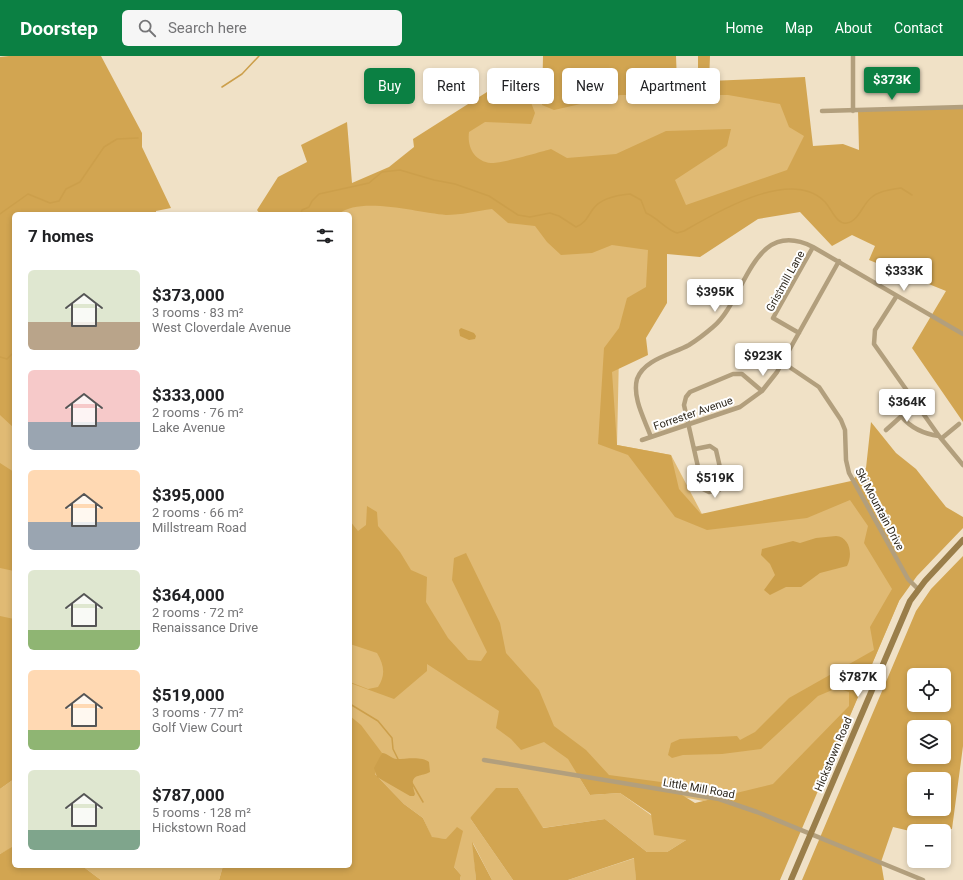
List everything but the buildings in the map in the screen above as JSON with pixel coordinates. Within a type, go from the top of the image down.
[{"type":"street","points":[[852,110],[853,56]]},
{"type":"street","points":[[822,111],[963,107]]},
{"type":"street","points":[[651,437],[636,395],[637,379],[645,369],[656,360],[689,345],[715,325],[726,313],[742,280],[763,252],[773,245],[788,240],[800,241],[813,247],[963,334]]},
{"type":"street","name":"Gristmill Lane","points":[[799,333],[773,318],[813,247]]},
{"type":"street","name":"Forrester Avenue","points":[[642,440],[740,406],[762,391],[782,362],[839,261]]},
{"type":"street","points":[[896,296],[876,330],[874,344],[940,437],[963,465]]},
{"type":"street","name":"Ski Mountain Drive","points":[[782,362],[819,387],[841,420],[845,430],[846,460],[849,474],[908,579],[918,589]]},
{"type":"street","points":[[695,449],[710,446],[716,450],[724,485],[719,490],[709,492],[704,489],[695,449],[690,424],[684,405],[686,397],[690,392],[733,374],[742,374],[762,391]]},
{"type":"street","points":[[886,430],[916,403]]},
{"type":"street","points":[[902,417],[909,425],[931,435],[940,437],[959,424]]},
{"type":"street","name":"Hickstown Road","points":[[791,880],[906,609],[918,589],[963,540]]},
{"type":"street","name":"Little Mill Road","points":[[484,760],[719,799],[757,812],[923,880]]},
{"type":"shaded area","points":[[101,56],[142,133],[142,147],[171,208],[156,212],[12,212],[12,426],[0,415],[0,57]]},
{"type":"shaded area","points":[[543,56],[676,56],[676,68],[626,68],[626,95],[618,95],[618,68],[562,68],[562,104],[580,104],[554,110],[542,105],[554,104],[554,68],[543,68]]},
{"type":"shaded area","points":[[698,56],[710,56],[710,68],[698,68]]},
{"type":"shaded area","points":[[805,77],[813,146],[843,144],[859,150],[858,110],[963,106],[963,422],[912,348],[946,291],[869,260],[875,246],[852,235],[832,246],[800,212],[758,219],[700,257],[667,254],[667,303],[646,338],[648,355],[612,372],[617,445],[671,455],[679,489],[701,514],[851,481],[866,468],[871,422],[896,453],[916,469],[946,507],[963,517],[963,528],[917,576],[899,601],[780,880],[636,880],[634,858],[568,880],[513,880],[470,818],[496,788],[518,788],[543,828],[605,819],[647,852],[667,852],[686,840],[654,835],[651,814],[620,793],[590,795],[568,759],[544,742],[521,750],[511,739],[496,728],[499,711],[427,664],[427,671],[394,699],[352,684],[368,689],[378,687],[381,683],[383,674],[383,666],[377,653],[352,645],[352,524],[358,531],[366,525],[367,506],[377,512],[378,526],[400,552],[411,570],[427,577],[426,602],[448,638],[468,660],[481,661],[487,652],[452,580],[454,558],[466,553],[500,623],[506,653],[539,690],[554,726],[586,750],[609,775],[661,782],[695,803],[773,784],[849,706],[849,692],[837,688],[818,696],[761,749],[722,754],[683,755],[672,758],[668,755],[671,743],[680,739],[737,736],[740,740],[755,732],[789,698],[874,650],[870,627],[892,589],[864,543],[868,526],[850,500],[807,518],[707,530],[675,517],[628,455],[598,444],[604,348],[619,328],[627,298],[646,287],[648,250],[612,245],[592,253],[561,255],[547,242],[535,226],[508,223],[492,209],[463,214],[446,215],[375,206],[361,206],[343,212],[258,212],[257,210],[278,177],[307,162],[301,145],[347,122],[352,183],[389,167],[414,147],[413,139],[468,104],[479,104],[479,97],[487,92],[487,104],[532,104],[535,113],[531,124],[485,122],[469,132],[469,143],[473,152],[480,159],[491,163],[511,160],[551,149],[567,158],[616,154],[666,131],[731,129],[727,146],[675,180],[686,205],[787,170],[804,136],[789,127],[780,104],[720,95],[720,81]]},
{"type":"shaded area","points":[[792,93],[814,166],[664,242],[653,306],[619,354],[617,445],[671,455],[702,514],[887,490],[899,601],[848,720],[797,786],[703,801],[579,777],[590,795],[620,793],[686,840],[667,852],[647,852],[605,819],[542,828],[518,788],[470,818],[513,880],[492,880],[473,843],[476,880],[460,880],[461,875],[454,867],[446,839],[432,838],[423,818],[404,804],[375,774],[352,728],[352,212],[318,212],[450,143],[494,107],[513,104],[554,104],[554,98],[562,96],[562,104],[618,104],[618,95],[626,94],[626,104],[720,104],[720,94]]},
{"type":"shaded area","points":[[0,230],[12,234],[12,624],[0,621]]},
{"type":"shaded area","points":[[461,328],[474,333],[476,336],[475,339],[469,340],[460,336],[459,330]]},
{"type":"shaded area","points":[[0,463],[12,471],[12,571],[0,568]]},
{"type":"shaded area","points":[[841,537],[849,547],[850,557],[847,566],[820,573],[801,587],[786,587],[770,595],[764,590],[775,575],[770,564],[761,555],[762,549],[793,541],[800,543],[816,538]]},
{"type":"shaded area","points":[[963,556],[963,746],[952,829],[951,824],[907,824],[907,830],[893,827],[881,862],[884,880],[802,880],[916,611],[931,589]]},
{"type":"shaded area","points":[[0,616],[12,619],[12,780],[0,789]]},
{"type":"shaded area","points":[[352,718],[361,725],[382,753],[375,774],[404,804],[423,818],[432,837],[446,839],[457,827],[463,831],[454,867],[461,875],[460,880],[219,880],[222,868],[352,868]]},
{"type":"shaded area","points":[[382,753],[395,759],[418,758],[429,762],[430,772],[414,779],[414,796],[410,796],[377,777],[374,768]]},
{"type":"shaded area","points":[[12,780],[12,848],[0,854],[0,789]]},
{"type":"shaded area","points":[[472,842],[492,880],[476,880]]},
{"type":"shaded area","points":[[12,847],[12,868],[85,868],[101,880],[0,880],[0,854]]},
{"type":"shaded area","points":[[635,858],[636,880],[568,880]]},
{"type":"shaded area","points":[[85,868],[222,868],[219,880],[101,880]]},
{"type":"waterway","points":[[222,87],[242,74],[259,56]]},
{"type":"waterway","points":[[0,214],[28,194],[50,203],[59,201],[66,189],[80,182],[104,147],[117,139],[138,138]]},
{"type":"waterway","points":[[302,212],[302,210],[309,207],[312,201],[319,194],[369,183],[382,172],[400,170],[434,180],[455,184],[489,196],[518,215],[530,217],[550,213],[559,216],[576,227],[584,222],[596,205],[600,202],[615,196],[630,194],[641,200],[646,213],[677,233],[684,231],[734,204],[754,196],[773,191],[792,189],[810,192],[824,201],[834,215],[843,223],[851,222],[855,219],[869,200],[878,193],[901,188],[912,195]]},
{"type":"waterway","points":[[0,357],[7,359],[12,354]]},
{"type":"waterway","points":[[352,705],[378,721],[392,738],[393,749],[398,759]]},
{"type":"waterway","points":[[412,783],[423,802]]}]
